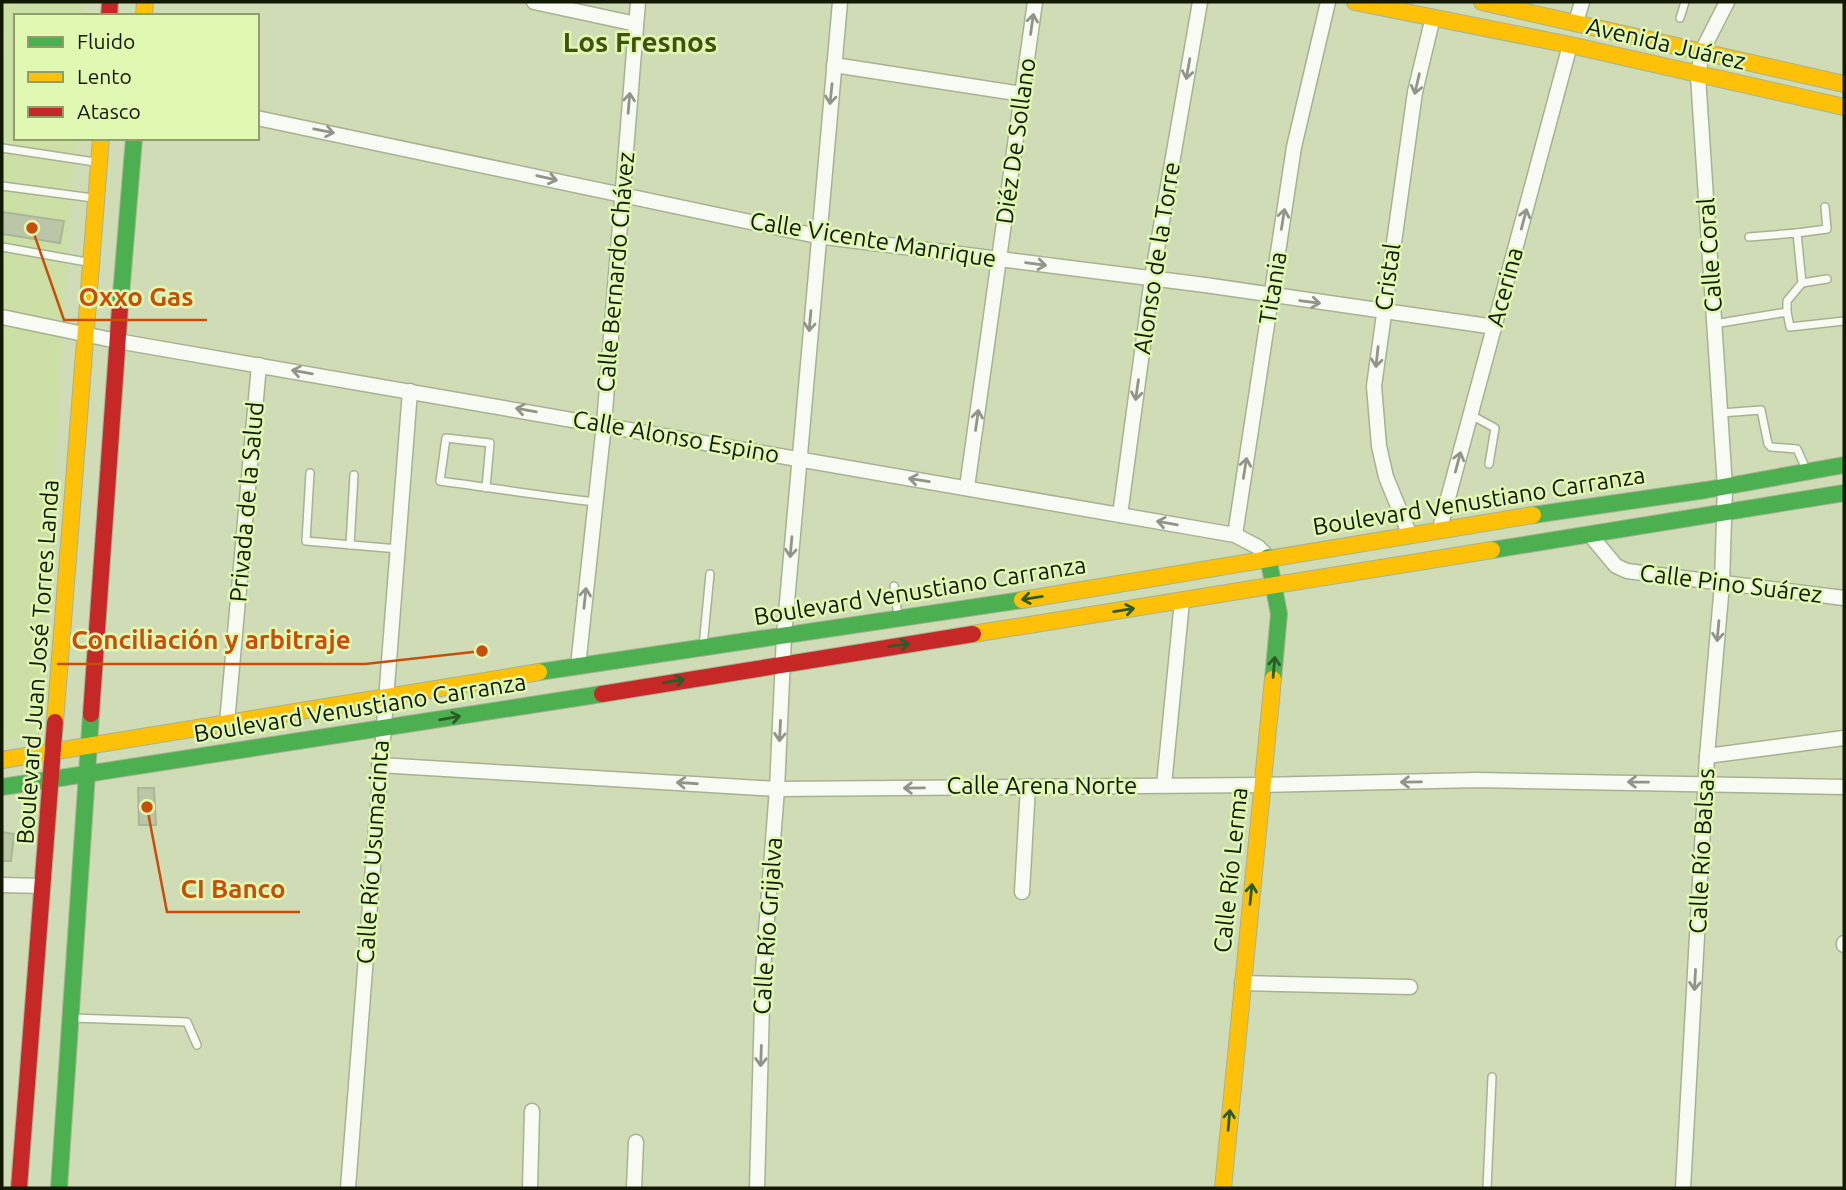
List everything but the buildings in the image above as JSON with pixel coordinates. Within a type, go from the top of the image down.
[{"type":"main road","name":"Avenida Juárez","points":[[1355,2],[1570,45],[1844,112]]},
{"type":"main road","name":"Avenida Juárez","points":[[1482,2],[1844,84]]},
{"type":"main road","name":"Boulevard Juan José Torres Landa","points":[[19,1188],[101,140]]},
{"type":"main road","points":[[59,1188],[92,747],[117,341],[134,140]]},
{"type":"main road","name":"Boulevard Venustiano Carranza","points":[[2,761],[578,666],[898,618],[1440,528],[1725,486],[1844,465]]},
{"type":"main road","name":"Boulevard Venustiano Carranza","points":[[2,787],[382,729],[1591,536],[1844,493]]},
{"type":"main road","name":"Calle Río Lerma","points":[[1223,1188],[1279,614],[1268,557]]},
{"type":"street","points":[[534,2],[636,24]]},
{"type":"street","name":"Calle Bernardo Chávez","points":[[578,666],[604,424],[638,2]]},
{"type":"street","name":"Calle Río Grijalva","points":[[757,1188],[763,970],[777,789],[784,636],[817,236],[840,2]]},
{"type":"street","name":"Diéz De Sollano","points":[[967,487],[1035,2]]},
{"type":"street","name":"Alonso de la Torre","points":[[1120,515],[1152,278],[1200,2]]},
{"type":"street","name":"Titania","points":[[1235,535],[1303,100],[1328,2]]},
{"type":"street","points":[[1576,22],[1581,2]]},
{"type":"street","name":"Calle Coral","points":[[1724,514],[1725,486],[1698,76],[1702,51],[1727,2]]},
{"type":"street","name":"Cristal","points":[[1409,534],[1386,477],[1377,426],[1374,386],[1382,312],[1415,92],[1433,17]]},
{"type":"street","name":"Acerina","points":[[1440,528],[1570,45]]},
{"type":"street","points":[[834,65],[1022,94]]},
{"type":"street","name":"Calle Vicente Manrique","points":[[259,118],[477,162],[622,196],[817,236],[1152,278],[1494,327]]},
{"type":"street","name":"Calle Alonso Espino","points":[[2,317],[117,341],[1235,535]]},
{"type":"street","name":"Privada de la Salud","points":[[227,723],[259,365]]},
{"type":"street","name":"Calle Río Usumacinta","points":[[348,1188],[410,391]]},
{"type":"street","name":"Calle Río Balsas","points":[[1683,1188],[1707,756],[1722,584],[1724,514]]},
{"type":"street","points":[[1235,535],[1258,547],[1268,557]]},
{"type":"street","name":"Calle Pino Suárez","points":[[1591,536],[1616,566],[1627,571],[1844,598]]},
{"type":"street","points":[[1164,785],[1182,601]]},
{"type":"street","points":[[1707,756],[1844,738]]},
{"type":"street","name":"Calle Arena Norte","points":[[379,765],[777,789],[1263,785],[1477,780],[1707,782],[1844,787]]},
{"type":"street","points":[[1022,892],[1028,786]]},
{"type":"street","points":[[2,885],[44,886]]},
{"type":"street","points":[[1242,983],[1410,987]]},
{"type":"street","points":[[530,1188],[532,1111]]},
{"type":"street","points":[[634,1188],[636,1142]]},
{"type":"lane","points":[[1680,18],[1685,2]]},
{"type":"lane","points":[[2,148],[99,162]]},
{"type":"lane","points":[[2,186],[97,198]]},
{"type":"lane","points":[[1749,237],[1827,229],[1825,207]]},
{"type":"lane","points":[[1797,233],[1802,284]]},
{"type":"lane","points":[[2,247],[91,262]]},
{"type":"lane","points":[[1827,279],[1802,284],[1787,301],[1790,327],[1844,321]]},
{"type":"lane","points":[[1714,324],[1787,312]]},
{"type":"lane","points":[[1720,413],[1761,410],[1768,444],[1771,447],[1797,449],[1807,472]]},
{"type":"lane","points":[[1471,415],[1495,428],[1489,464]]},
{"type":"lane","points":[[486,488],[490,443],[446,438],[440,481],[486,488],[596,502]]},
{"type":"lane","points":[[310,473],[306,541],[398,549]]},
{"type":"lane","points":[[350,545],[354,475]]},
{"type":"lane","points":[[703,648],[710,574]]},
{"type":"lane","points":[[894,586],[898,618]]},
{"type":"lane","points":[[72,1018],[187,1022],[197,1045]]},
{"type":"lane","points":[[1488,1188],[1492,1077]]},
{"type":"shaded area","points":[[2,2],[84,2],[83,14],[14,14],[14,140],[75,140],[37,734],[2,740]]},
{"type":"traffic: fast","points":[[120,307],[134,140]]},
{"type":"traffic: fast","points":[[1533,515],[1706,490],[1844,465]]},
{"type":"traffic: fast","points":[[1492,550],[1844,493]]},
{"type":"traffic: fast","points":[[1268,557],[1279,614],[1273,679]]},
{"type":"traffic: fast","points":[[539,672],[1022,600]]},
{"type":"traffic: fast","points":[[2,787],[602,694]]},
{"type":"traffic: fast","points":[[59,1188],[91,714]]},
{"type":"traffic: slow","points":[[144,14],[145,2]]},
{"type":"traffic: slow","points":[[1355,2],[1570,45],[1844,107]]},
{"type":"traffic: slow","points":[[1482,2],[1844,84]]},
{"type":"traffic: slow","points":[[55,722],[101,140]]},
{"type":"traffic: slow","points":[[1022,600],[1533,515]]},
{"type":"traffic: slow","points":[[973,634],[1492,550]]},
{"type":"traffic: slow","points":[[2,760],[539,672]]},
{"type":"traffic: slow","points":[[1223,1188],[1273,679]]},
{"type":"traffic: jam","points":[[109,14],[110,2]]},
{"type":"traffic: jam","points":[[91,714],[120,307]]},
{"type":"traffic: jam","points":[[602,694],[973,634]]},
{"type":"traffic: jam","points":[[19,1188],[55,722]]},
{"type":"place","name":"Oxxo Gas","points":[[32,228]]},
{"type":"place","name":"Conciliación y arbitraje","points":[[482,651]]},
{"type":"place","name":"CI Banco","points":[[147,807]]},
{"type":"district","name":"Los Fresnos","points":[[640,42]]}]
